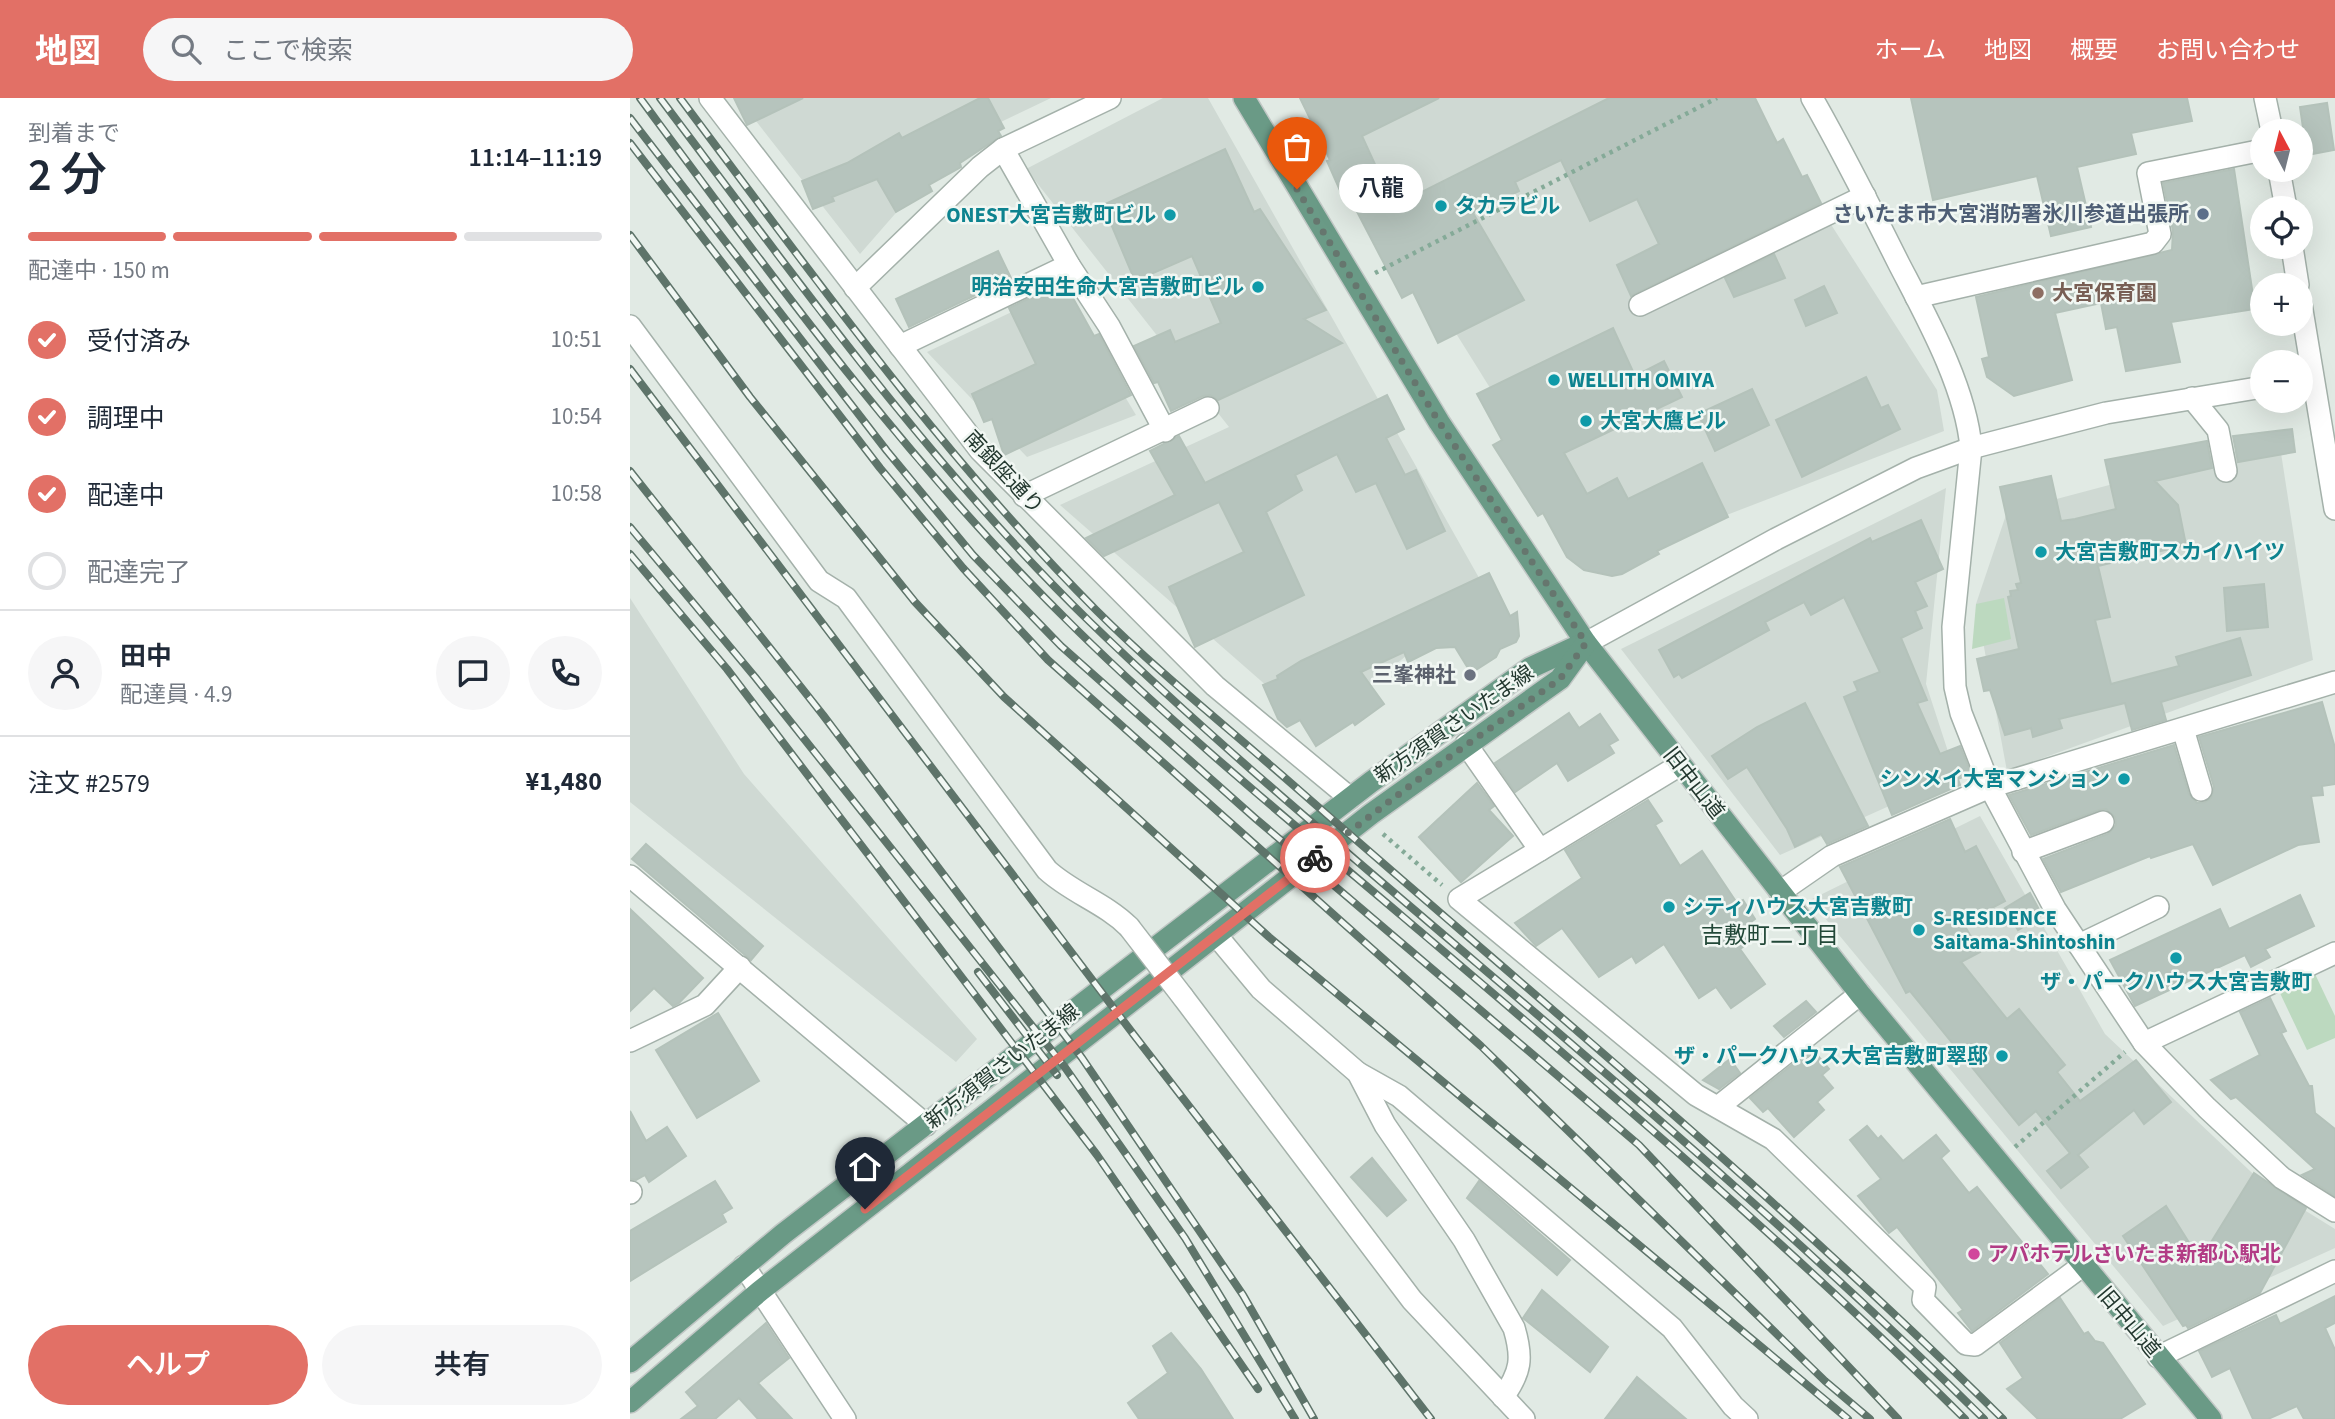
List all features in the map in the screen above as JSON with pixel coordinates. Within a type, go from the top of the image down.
[{"type":"main road","name":"旧中山道","points":[[1244,98],[1447,433],[1586,643],[1860,994],[2211,1419]]},
{"type":"main road","name":"新方須賀さいたま線","points":[[630,1402],[760,1291],[1371,814],[1560,679],[1586,643]]},
{"type":"main road","name":"新方須賀さいたま線","points":[[630,1362],[744,1266],[1350,798],[1530,668],[1586,643]]},
{"type":"street","name":"南銀座通り","points":[[710,98],[980,450],[1215,686],[1350,798]]},
{"type":"street","points":[[855,288],[980,167],[1003,149],[1110,98]]},
{"type":"street","points":[[1812,98],[1916,297],[1965,414],[1971,448],[1953,627],[1955,687],[1969,738],[1990,787],[2023,852],[2079,945],[2143,1040],[2207,1108],[2282,1178],[2335,1211]]},
{"type":"street","points":[[2266,98],[2270,119]]},
{"type":"street","points":[[1003,149],[1069,265],[1109,326],[1165,431]]},
{"type":"street","points":[[1916,297],[2153,243],[2160,234],[2148,173],[2250,153]]},
{"type":"street","points":[[1640,305],[1865,195]]},
{"type":"street","points":[[900,346],[1069,265]]},
{"type":"street","points":[[630,326],[819,581],[846,598],[1047,870],[1064,886],[1104,907],[1129,927],[1412,1300],[1524,1419]]},
{"type":"street","points":[[2306,336],[2317,378],[2335,509]]},
{"type":"street","points":[[1586,643],[1862,493],[1916,468],[1971,448],[2106,413],[2250,389]]},
{"type":"street","points":[[2192,398],[2218,430],[2225,471]]},
{"type":"street","points":[[1024,496],[1165,431],[1208,408]]},
{"type":"street","points":[[1780,892],[1832,856],[1990,787],[2335,682]]},
{"type":"street","points":[[2183,729],[2201,790]]},
{"type":"street","points":[[1466,744],[1541,850]]},
{"type":"street","points":[[1680,765],[1459,899],[1696,1095],[1773,1139],[1925,1287],[1923,1300],[1966,1344],[1975,1345],[2082,1266]]},
{"type":"street","points":[[2023,852],[2103,822]]},
{"type":"street","points":[[630,876],[926,1125]]},
{"type":"street","points":[[2079,945],[2158,907]]},
{"type":"street","points":[[1216,935],[1261,989],[1358,1073],[1399,1096],[1672,1328],[1747,1419]]},
{"type":"street","points":[[2143,1040],[2335,953]]},
{"type":"street","points":[[630,1041],[705,1004],[740,967]]},
{"type":"street","points":[[1718,1107],[1860,994]]},
{"type":"street","points":[[1358,1073],[1385,1125],[1464,1240],[1514,1328],[1519,1366],[1516,1378],[1503,1397]]},
{"type":"street","points":[[744,1266],[845,1419]]},
{"type":"street","points":[[2158,1357],[2335,1271]]},
{"type":"path","points":[[1355,284],[1717,98]]},
{"type":"path","points":[[1381,832],[1459,899]]},
{"type":"path","points":[[1998,1161],[2143,1040]]},
{"type":"shaded area","points":[[738,98],[1051,98],[957,143],[860,254]]},
{"type":"shaded area","points":[[1163,98],[1208,98],[1487,592],[1315,728],[1060,505],[1229,427],[1026,169]]},
{"type":"shaded area","points":[[1309,98],[1750,98],[1937,390],[1944,431],[1600,564]]},
{"type":"shaded area","points":[[1060,289],[1136,415],[1027,457],[927,352]]},
{"type":"shaded area","points":[[2279,440],[2313,660],[2007,771],[1976,604],[2007,512]]},
{"type":"shaded area","points":[[1946,488],[1926,684],[1956,776],[1780,855],[1621,649]]},
{"type":"shaded area","points":[[630,598],[744,774],[977,1039],[956,1062],[630,802]]},
{"type":"shaded area","points":[[1980,816],[2105,1034],[2267,1187],[2335,1229],[2335,1248],[2163,1326],[1810,900]]},
{"type":"green space","points":[[2004,598],[2011,639],[1972,649],[1976,604]]},
{"type":"green space","points":[[2315,974],[2335,1016],[2335,1038],[2307,1050],[2279,991]]},
{"type":"building","points":[[734,98],[803,98],[747,125]]},
{"type":"building","points":[[980,98],[988,98],[1004,128],[998,131],[1001,136],[960,163],[961,167],[929,185],[932,191],[896,212],[877,179],[832,197],[834,201],[813,209],[802,181],[847,163],[899,133],[902,138]]},
{"type":"building","points":[[1300,98],[1439,98],[1362,136],[1394,206],[1609,98],[1755,98],[1777,143],[1783,139],[1802,177],[1807,175],[1821,203],[1631,296],[1617,265],[1659,244],[1637,199],[1590,221],[1561,160],[1515,182],[1519,191],[1473,213],[1524,300],[1438,343],[1413,292],[1402,298],[1352,202],[1346,204],[1327,161],[1330,160]]},
{"type":"building","points":[[1911,98],[2187,98],[2192,121],[2131,133],[2136,154],[2077,167],[2091,227],[2051,236],[2037,176],[1933,200]]},
{"type":"building","points":[[2327,103],[2334,150],[2314,154],[2314,119],[2302,119],[2300,107]]},
{"type":"building","points":[[1225,149],[1254,212],[1260,209],[1326,310],[1304,319],[1342,343],[1218,400],[1210,395],[1203,396],[1171,411],[1158,382],[1154,383],[1134,346],[1170,330],[1175,342],[1221,323],[1192,256],[1135,281],[1103,205]]},
{"type":"building","points":[[2234,169],[2250,276],[2250,310],[2171,322],[2180,362],[2126,371],[2117,327],[2106,329],[2101,303],[2055,313],[2072,380],[2014,396],[1987,377],[1982,359],[1989,357],[1976,297],[2172,250],[2173,231],[2163,183]]},
{"type":"building","points":[[998,251],[1011,278],[909,327],[896,299]]},
{"type":"building","points":[[1774,254],[1785,278],[1734,297],[1725,278]]},
{"type":"building","points":[[1064,282],[1094,336],[1099,334],[1131,395],[1004,455],[992,419],[984,422],[972,394],[1036,364],[1009,308]]},
{"type":"building","points":[[1824,286],[1837,313],[1806,326],[1795,300]]},
{"type":"building","points":[[1613,328],[1635,376],[1664,361],[1682,397],[1564,453],[1587,494],[1617,478],[1628,499],[1702,463],[1728,517],[1657,551],[1659,554],[1622,574],[1612,576],[1584,570],[1567,557],[1543,513],[1538,516],[1493,445],[1502,440],[1477,394]]},
{"type":"building","points":[[1866,377],[1881,408],[1888,405],[1900,429],[1802,477],[1776,420]]},
{"type":"building","points":[[1752,389],[1769,425],[1715,451],[1698,414]]},
{"type":"building","points":[[1387,395],[1404,429],[1386,438],[1405,475],[1416,470],[1445,531],[1407,549],[1376,483],[1356,492],[1337,454],[1295,475],[1302,490],[1266,512],[1304,595],[1195,647],[1169,587],[1244,552],[1219,502],[1104,556],[1086,538],[1175,495],[1150,451],[1179,436],[1205,483]]},
{"type":"building","points":[[2292,429],[2295,452],[2238,462],[2233,436]]},
{"type":"building","points":[[2207,441],[2212,468],[2155,481],[2178,505],[2186,545],[2098,566],[2110,617],[2095,620],[2111,684],[2179,666],[2176,657],[2240,638],[2251,675],[2161,702],[2166,720],[2132,730],[2125,703],[2059,719],[2062,728],[2033,737],[2031,728],[2005,735],[1990,690],[1984,691],[1977,659],[2019,649],[2008,597],[2011,596],[2010,591],[2018,590],[2016,584],[2021,583],[2000,487],[2051,476],[2061,521],[2075,519],[2116,509],[2105,460]]},
{"type":"building","points":[[1921,520],[1943,569],[1915,582],[1927,606],[1915,611],[1922,628],[1901,638],[1927,700],[1917,703],[1940,754],[1960,746],[1971,773],[1958,779],[1960,785],[1892,815],[1844,697],[1858,691],[1854,682],[1880,672],[1844,597],[1811,615],[1804,602],[1765,622],[1769,630],[1682,678],[1679,674],[1674,677],[1659,650],[1870,538],[1872,542]]},
{"type":"building","points":[[1489,573],[1510,616],[1517,612],[1519,636],[1516,642],[1500,649],[1496,657],[1471,673],[1455,647],[1436,648],[1408,662],[1404,652],[1361,672],[1384,704],[1355,725],[1353,722],[1316,746],[1300,720],[1287,727],[1278,719],[1263,685],[1278,679],[1277,676],[1301,661]]},
{"type":"building","points":[[2264,584],[2268,627],[2227,631],[2224,588]]},
{"type":"building","points":[[2322,702],[2335,748],[2335,784],[2322,786],[2323,795],[2311,796],[2319,842],[2298,845],[2213,885],[2193,844],[2151,858],[2150,856],[2061,892],[2043,859],[2108,834],[2116,825],[2115,817],[2106,809],[2099,810],[2031,835],[2009,795],[2174,745],[2189,794],[2197,803],[2205,802],[2211,798],[2214,787],[2199,737]]},
{"type":"building","points":[[1805,703],[1868,826],[1827,844],[1821,834],[1795,847],[1787,829],[1747,767],[1728,779],[1712,756],[1757,727]]},
{"type":"building","points":[[1569,713],[1579,728],[1600,714],[1618,740],[1609,745],[1614,753],[1568,781],[1557,763],[1515,792],[1495,763]]},
{"type":"building","points":[[1477,783],[1494,806],[1489,810],[1513,836],[1461,882],[1419,837]]},
{"type":"building","points":[[1648,800],[1662,821],[1655,825],[1680,866],[1702,851],[1737,903],[1743,900],[1755,919],[1751,922],[1761,934],[1740,949],[1765,984],[1731,1008],[1716,987],[1699,998],[1664,944],[1636,963],[1632,956],[1599,977],[1562,928],[1536,946],[1515,923],[1582,878],[1565,850]]},
{"type":"building","points":[[1950,819],[1965,852],[1976,846],[2005,901],[1963,923],[1980,952],[1961,962],[2007,1019],[2019,1009],[2065,1065],[2057,1072],[2080,1101],[2136,1060],[2171,1102],[2144,1124],[2134,1110],[2078,1155],[2088,1167],[2061,1188],[2047,1171],[2070,1153],[2036,1111],[2019,1125],[1910,991],[1906,993],[1840,867]]},
{"type":"building","points":[[646,844],[763,946],[751,960],[632,859]]},
{"type":"building","points":[[2030,893],[2042,915],[2018,930],[2005,908]]},
{"type":"building","name":"ザ・パークハウス大宮吉敷町","points":[[2300,895],[2314,926],[2265,949],[2270,957],[2251,967],[2245,955],[2135,1006],[2110,960],[2220,909],[2229,929]]},
{"type":"building","points":[[630,909],[703,978],[673,1006],[654,988],[630,1011]]},
{"type":"building","points":[[2270,998],[2286,1031],[2281,1033],[2309,1086],[2312,1086],[2315,1113],[2335,1129],[2335,1196],[2302,1175],[2315,1169],[2236,1097],[2231,1099],[2211,1080],[2260,1055],[2240,1012]]},
{"type":"building","points":[[1806,1001],[1816,1012],[1784,1037],[1774,1026]]},
{"type":"building","points":[[718,1013],[759,1081],[697,1118],[656,1050]]},
{"type":"building","points":[[1812,1049],[1829,1069],[1822,1075],[1833,1088],[1817,1102],[1824,1110],[1794,1137],[1768,1108],[1763,1112],[1750,1098]]},
{"type":"building","points":[[1730,1059],[1740,1073],[1719,1089],[1703,1080]]},
{"type":"building","points":[[630,1111],[646,1141],[667,1127],[686,1156],[649,1182],[645,1175],[636,1180],[630,1179]]},
{"type":"building","points":[[1867,1126],[1878,1139],[1881,1136],[1903,1161],[1936,1135],[1949,1151],[1941,1158],[1969,1193],[1977,1187],[2048,1274],[1972,1331],[1958,1313],[1963,1310],[1897,1227],[1889,1233],[1858,1196],[1881,1179],[1850,1140]]},
{"type":"building","points":[[1372,1158],[1406,1200],[1387,1216],[1351,1177]]},
{"type":"building","points":[[2254,1173],[2306,1208],[2260,1293],[2188,1328],[2183,1326],[2123,1236],[2166,1206],[2200,1260]]},
{"type":"building","points":[[715,1181],[732,1208],[722,1214],[726,1222],[630,1281],[630,1231]]},
{"type":"building","points":[[1479,1181],[1570,1260],[1557,1275],[1467,1198]]},
{"type":"building","points":[[1542,1290],[1608,1347],[1590,1372],[1523,1318]]},
{"type":"building","points":[[2335,1296],[2335,1323],[2325,1328],[2335,1350],[2335,1419],[2304,1419],[2297,1406],[2268,1419],[2253,1419],[2230,1368],[2212,1377],[2199,1351],[2276,1315],[2280,1324]]},
{"type":"building","points":[[2060,1298],[2084,1334],[2088,1332],[2095,1341],[2103,1343],[2145,1404],[2120,1419],[2038,1419],[2007,1389],[2023,1378],[2000,1343]]},
{"type":"building","points":[[766,1323],[789,1358],[758,1383],[792,1419],[758,1419],[739,1398],[715,1419],[681,1419],[698,1406],[686,1392]]},
{"type":"building","points":[[1171,1333],[1201,1369],[1233,1419],[1139,1419],[1128,1403],[1168,1373],[1153,1346]]},
{"type":"building","points":[[1637,1377],[1686,1419],[1605,1419]]},
{"type":"railway","points":[[640,98],[795,305],[903,440],[1017,569],[1077,630],[1237,776],[1689,1162],[1898,1353],[1965,1419]]},
{"type":"railway","points":[[660,98],[813,301],[919,434],[1031,562],[1090,622],[1282,796],[1736,1187],[1984,1419]]},
{"type":"railway","points":[[680,98],[828,296],[931,425],[1039,550],[1120,634],[1745,1178],[2003,1419]]},
{"type":"railway","points":[[630,118],[887,451],[973,555],[1061,646],[1256,819],[1639,1145],[1898,1419]]},
{"type":"railway","points":[[630,143],[880,468],[963,568],[1048,660],[1481,1046],[1825,1381],[1870,1419]]},
{"type":"railway","points":[[630,235],[750,397],[915,602],[1004,697],[1269,937],[1848,1419]]},
{"type":"railway","points":[[630,369],[1134,1035],[1431,1419]]},
{"type":"railway","points":[[630,471],[823,715],[1082,1058],[1243,1295],[1314,1419]]},
{"type":"railway","points":[[630,527],[755,677],[1064,1066],[1185,1238],[1295,1419]]},
{"type":"railway","points":[[630,554],[727,669],[1097,1155],[1258,1389]]},
{"type":"railway","points":[[978,972],[1057,1075]]},
{"type":"way so far","points":[[1297,189],[1439,422],[1586,643],[1560,679],[1466,744],[1315,858]]},
{"type":"place","name":"八龍","points":[[1297,189]]},
{"type":"place","name":"タカラビル","points":[[1441,206]]},
{"type":"place","name":"さいたま市大宮消防署氷川参道出張所","points":[[2203,214]]},
{"type":"place","name":"ONEST大宮吉敷町ビル","points":[[1170,215]]},
{"type":"place","name":"明治安田生命大宮吉敷町ビル","points":[[1258,287]]},
{"type":"place","name":"大宮保育園","points":[[2038,293]]},
{"type":"place","name":"WELLITH OMIYA","points":[[1554,380]]},
{"type":"place","name":"大宮大鷹ビル","points":[[1586,421]]},
{"type":"place","name":"大宮吉敷町スカイハイツ","points":[[2041,552]]},
{"type":"place","name":"三峯神社","points":[[1470,675]]},
{"type":"place","name":"シンメイ大宮マンション","points":[[2124,779]]},
{"type":"place","name":"シティハウス大宮吉敷町","points":[[1669,907]]},
{"type":"place","name":"S-RESIDENCE Saitama-Shintoshin","points":[[1919,930]]},
{"type":"place","name":"ザ・パークハウス大宮吉敷町","points":[[2176,958]]},
{"type":"place","name":"ザ・パークハウス大宮吉敷町翠邸","points":[[2002,1056]]},
{"type":"place","name":"アパホテルさいたま新都心駅北","points":[[1974,1254]]},
{"type":"district","name":"吉敷町二丁目","points":[[1770,935]]},
{"type":"route","points":[[865,1209],[1315,858]]}]
